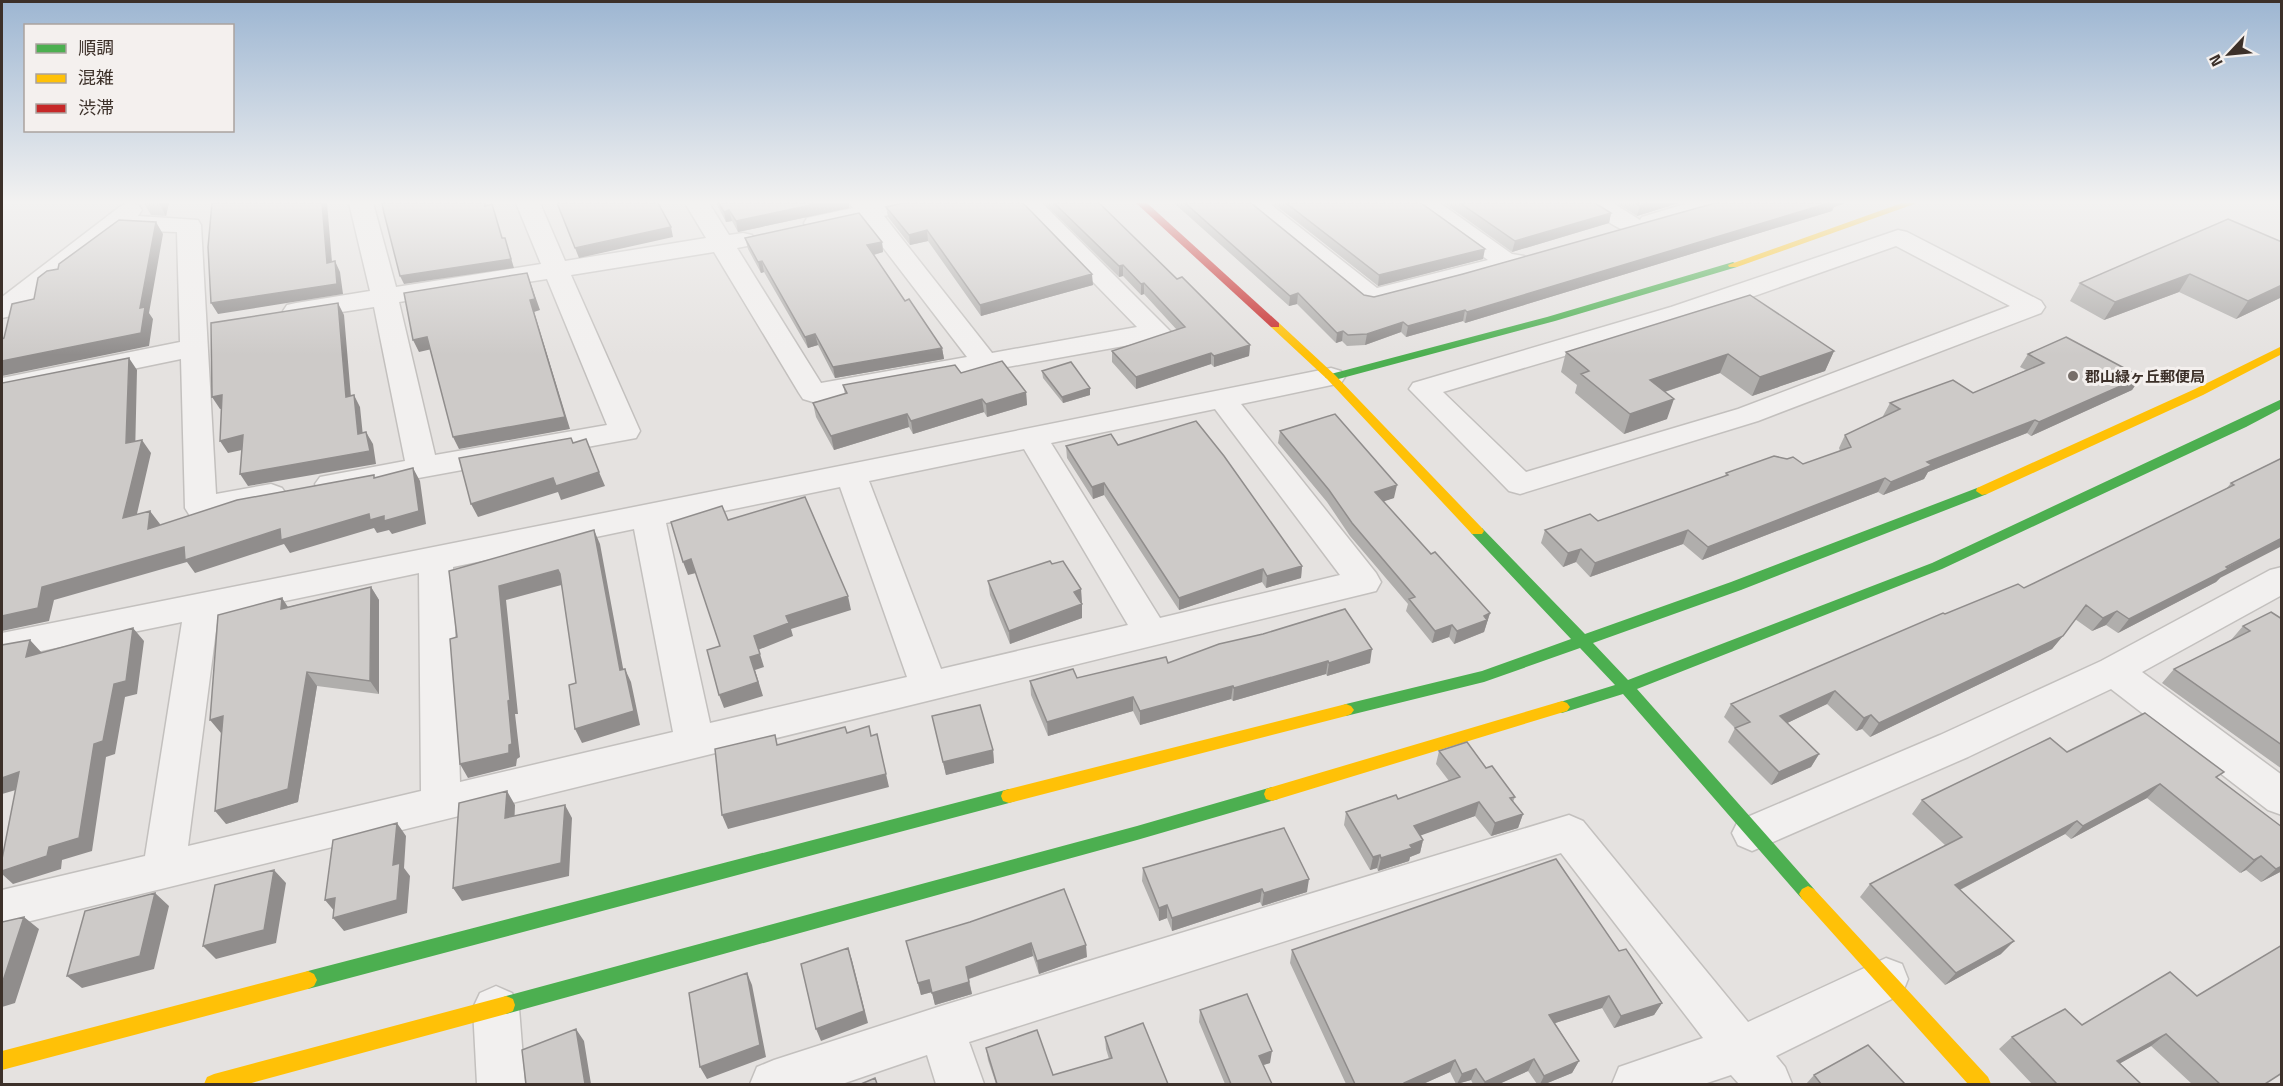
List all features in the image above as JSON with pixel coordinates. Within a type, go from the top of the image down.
[{"type":"street","points":[[2,310],[74,254]]},
{"type":"street","points":[[192,254],[201,333],[201,508],[625,431],[550,254]]},
{"type":"street","points":[[374,254],[422,468]]},
{"type":"street","points":[[272,315],[665,254]]},
{"type":"street","points":[[728,254],[813,393],[1157,332],[1079,254]]},
{"type":"street","points":[[901,254],[986,363]]},
{"type":"street","points":[[1197,254],[1331,376],[1583,641],[1626,687],[1752,833],[1981,1084]]},
{"type":"street","points":[[1318,254],[1372,297],[1540,254]]},
{"type":"street","points":[[1496,254],[1508,262]]},
{"type":"street","points":[[2,646],[1331,376],[1572,314],[1765,254]]},
{"type":"street","points":[[1851,254],[1680,313],[1423,389],[1520,484],[1748,415],[2032,306],[1930,254]]},
{"type":"street","points":[[1732,265],[1762,285]]},
{"type":"street","points":[[1572,314],[1600,337]]},
{"type":"street","points":[[2,387],[201,333]]},
{"type":"street","points":[[2,1061],[1216,742],[1484,676],[1736,586],[2004,482],[2199,392],[2282,349]]},
{"type":"street","points":[[2,909],[1364,582],[1222,399]]},
{"type":"street","points":[[214,1084],[292,1074],[496,1008],[1137,833],[1487,731],[1626,687],[1937,566],[2282,404]]},
{"type":"street","points":[[1033,438],[1150,632]]},
{"type":"street","points":[[850,475],[929,686]]},
{"type":"street","points":[[648,516],[695,744]]},
{"type":"street","points":[[436,559],[441,804]]},
{"type":"street","points":[[1752,833],[1954,746],[2114,671],[2282,579]]},
{"type":"street","points":[[165,870],[202,606]]},
{"type":"street","points":[[2114,671],[2282,798]]},
{"type":"street","points":[[774,1084],[941,1028],[1569,833],[1768,1084]]},
{"type":"street","points":[[1636,1084],[1740,1049],[1886,979]]},
{"type":"street","points":[[496,1008],[501,1084]]},
{"type":"street","points":[[941,1028],[960,1084]]},
{"type":"building","points":[[73,254],[150,254],[140,308],[145,307],[141,333],[2,361],[2,339],[12,304],[34,299],[38,278],[47,271],[58,269],[59,264]]},
{"type":"building","points":[[208,254],[326,254],[327,263],[335,261],[337,284],[211,303]]},
{"type":"building","points":[[394,254],[509,254],[511,259],[400,276]]},
{"type":"building","points":[[753,254],[873,254],[905,301],[909,299],[942,348],[833,367],[815,334],[805,337],[762,261],[758,262]]},
{"type":"building","points":[[944,254],[1072,254],[1092,274],[980,305]]},
{"type":"building","points":[[1106,254],[1151,254],[1177,279],[1182,277],[1250,345],[1214,356],[1211,353],[1136,377],[1112,351],[1185,327],[1144,283],[1141,284],[1123,265],[1119,266]]},
{"type":"building","points":[[1242,254],[1313,254],[1364,295],[1374,297],[1535,254],[1661,254],[1467,312],[1465,310],[1408,326],[1403,322],[1367,334],[1348,335],[1343,331],[1337,333],[1298,293],[1290,296]]},
{"type":"building","points":[[1351,254],[1466,254],[1379,275]]},
{"type":"building","points":[[2148,254],[2282,254],[2282,285],[2248,301],[2190,274],[2115,302],[2080,283]]},
{"type":"building","points":[[527,273],[535,299],[530,300],[565,417],[453,437],[427,337],[413,340],[404,293]]},
{"type":"building","points":[[1750,295],[1834,351],[1760,377],[1728,354],[1650,380],[1674,399],[1630,414],[1581,374],[1589,371],[1566,352]]},
{"type":"building","points":[[338,303],[346,397],[354,395],[358,434],[366,432],[370,451],[240,474],[243,435],[220,441],[222,395],[212,397],[211,323]]},
{"type":"building","points":[[2066,337],[2141,377],[2039,422],[2035,420],[1927,462],[1932,465],[1891,482],[1885,478],[1708,547],[1688,530],[1595,563],[1581,549],[1568,553],[1545,530],[1590,514],[1598,521],[1728,475],[1726,473],[1774,456],[1787,459],[1793,457],[1803,464],[1851,447],[1845,435],[1900,409],[1890,403],[1953,380],[1973,393],[2044,363],[2028,354]]},
{"type":"building","points":[[129,358],[126,443],[142,440],[123,518],[150,511],[148,529],[237,500],[374,475],[374,478],[413,468],[419,511],[384,521],[384,516],[370,520],[369,514],[281,540],[280,529],[185,560],[184,547],[42,587],[38,608],[2,616],[2,383]]},
{"type":"building","points":[[1002,361],[1026,392],[986,404],[982,399],[911,421],[907,414],[831,436],[813,403],[847,393],[843,385],[955,365],[961,373]]},
{"type":"building","points":[[1071,362],[1090,388],[1062,397],[1042,371]]},
{"type":"building","points":[[1335,414],[1397,485],[1375,492],[1431,554],[1435,552],[1490,613],[1484,616],[1487,620],[1457,631],[1452,625],[1435,631],[1409,599],[1415,597],[1352,523],[1329,490],[1280,431]]},
{"type":"building","points":[[1196,421],[1224,456],[1302,566],[1267,576],[1263,569],[1179,598],[1104,483],[1092,487],[1066,446],[1111,434],[1118,445]]},
{"type":"building","points":[[571,438],[573,443],[586,439],[599,472],[556,486],[553,478],[471,504],[459,458]]},
{"type":"building","points":[[2282,458],[2282,538],[2226,567],[2228,569],[2129,619],[2117,611],[2103,618],[2086,605],[2063,636],[1879,723],[1871,715],[1864,718],[1835,691],[1780,716],[1819,754],[1779,772],[1735,728],[1750,722],[1731,704],[1943,613],[2018,584],[2024,588],[2234,485],[2231,483]]},
{"type":"building","points":[[805,497],[848,596],[786,616],[789,623],[754,636],[760,654],[750,657],[758,682],[719,695],[707,650],[720,646],[691,559],[683,562],[671,522],[722,506],[728,520]]},
{"type":"building","points":[[594,530],[620,670],[625,669],[634,711],[575,729],[569,685],[576,683],[558,570],[499,586],[512,744],[509,745],[509,753],[460,764],[450,639],[457,637],[449,571]]},
{"type":"building","points":[[1050,561],[1052,564],[1063,561],[1081,589],[1074,592],[1082,604],[1009,631],[988,581]]},
{"type":"building","points":[[371,587],[370,681],[307,672],[288,789],[215,811],[223,716],[210,720],[218,615],[282,598],[281,609]]},
{"type":"building","points":[[1345,609],[1372,649],[1329,663],[1328,661],[1234,688],[1233,686],[1140,711],[1133,697],[1047,722],[1030,681],[1073,669],[1077,678],[1166,657],[1168,663],[1219,644],[1263,634]]},
{"type":"building","points":[[2271,612],[2282,619],[2282,745],[2174,669],[2250,631],[2243,626]]},
{"type":"building","points":[[133,628],[126,681],[114,684],[103,741],[94,744],[79,838],[49,847],[47,856],[2,871],[2,859],[19,772],[2,778],[2,645],[30,640],[26,657]]},
{"type":"building","points":[[980,705],[993,750],[943,762],[932,716]]},
{"type":"building","points":[[2145,713],[2224,772],[2216,777],[2282,827],[2282,866],[2276,869],[2261,856],[2254,860],[2160,784],[2083,826],[2077,821],[1955,885],[2014,941],[1956,973],[1870,884],[1962,837],[1922,800],[2050,738],[2067,752]]},
{"type":"building","points":[[869,726],[871,736],[877,734],[886,774],[722,815],[715,749],[775,735],[777,745],[845,727],[847,733]]},
{"type":"building","points":[[1467,742],[1486,768],[1492,766],[1515,797],[1510,798],[1523,814],[1495,823],[1479,802],[1414,826],[1423,840],[1410,845],[1412,848],[1381,858],[1380,855],[1373,857],[1346,812],[1396,795],[1398,799],[1460,777],[1439,751]]},
{"type":"building","points":[[507,791],[505,818],[565,805],[561,863],[453,888],[459,803]]},
{"type":"building","points":[[397,823],[393,865],[400,863],[397,900],[333,918],[335,898],[325,900],[333,840]]},
{"type":"building","points":[[1284,828],[1309,879],[1264,893],[1262,889],[1172,918],[1167,905],[1159,908],[1143,868]]},
{"type":"building","points":[[1556,859],[1619,951],[1626,949],[1662,1003],[1621,1016],[1609,996],[1549,1015],[1579,1061],[1544,1076],[1534,1059],[1485,1082],[1476,1069],[1462,1074],[1455,1060],[1404,1084],[1355,1084],[1292,950]]},
{"type":"building","points":[[274,870],[264,930],[203,946],[215,885]]},
{"type":"building","points":[[1064,889],[1086,945],[1037,961],[1031,943],[966,967],[969,982],[932,993],[929,980],[918,983],[906,941],[970,922]]},
{"type":"building","points":[[155,893],[140,956],[67,976],[85,911]]},
{"type":"building","points":[[24,917],[2,984],[2,922]]},
{"type":"building","points":[[2282,945],[2282,1073],[2265,1084],[2220,1084],[2166,1034],[2117,1061],[2141,1084],[2057,1084],[2012,1037],[2065,1009],[2082,1025],[2170,972],[2197,996]]},
{"type":"building","points":[[848,948],[864,1011],[816,1029],[801,964]]},
{"type":"building","points":[[747,973],[760,1045],[700,1067],[689,993]]},
{"type":"building","points":[[1247,994],[1272,1051],[1259,1056],[1272,1084],[1231,1084],[1200,1010]]},
{"type":"building","points":[[1143,1023],[1168,1084],[997,1084],[986,1048],[1037,1030],[1053,1075],[1112,1058],[1105,1037]]},
{"type":"building","points":[[576,1029],[585,1084],[526,1084],[522,1050]]},
{"type":"building","points":[[1868,1045],[1905,1084],[1821,1084],[1814,1075]]},
{"type":"building","points":[[875,1078],[877,1084],[861,1084]]},
{"type":"traffic: fast","points":[[1331,377],[1551,319],[1733,265]]},
{"type":"traffic: fast","points":[[1562,707],[1626,687],[1937,566],[2242,424],[2282,403]]},
{"type":"traffic: fast","points":[[1346,710],[1484,676],[1736,586],[1982,491]]},
{"type":"traffic: fast","points":[[1477,531],[1626,687],[1808,894]]},
{"type":"traffic: fast","points":[[506,1005],[1272,794]]},
{"type":"traffic: fast","points":[[308,980],[1009,796]]},
{"type":"traffic: slow","points":[[1733,265],[1766,254]]},
{"type":"traffic: slow","points":[[1275,325],[1331,377],[1477,531]]},
{"type":"traffic: slow","points":[[1982,491],[2199,392],[2282,349]]},
{"type":"traffic: slow","points":[[1272,794],[1562,707]]},
{"type":"traffic: slow","points":[[1009,796],[1346,710]]},
{"type":"traffic: slow","points":[[1808,894],[1981,1084]]},
{"type":"traffic: slow","points":[[2,1061],[308,980]]},
{"type":"traffic: slow","points":[[214,1084],[506,1005]]},
{"type":"traffic: jam","points":[[1197,254],[1275,325]]},
{"type":"place","name":"郡山緑ヶ丘郵便局","points":[[2073,376]]}]
